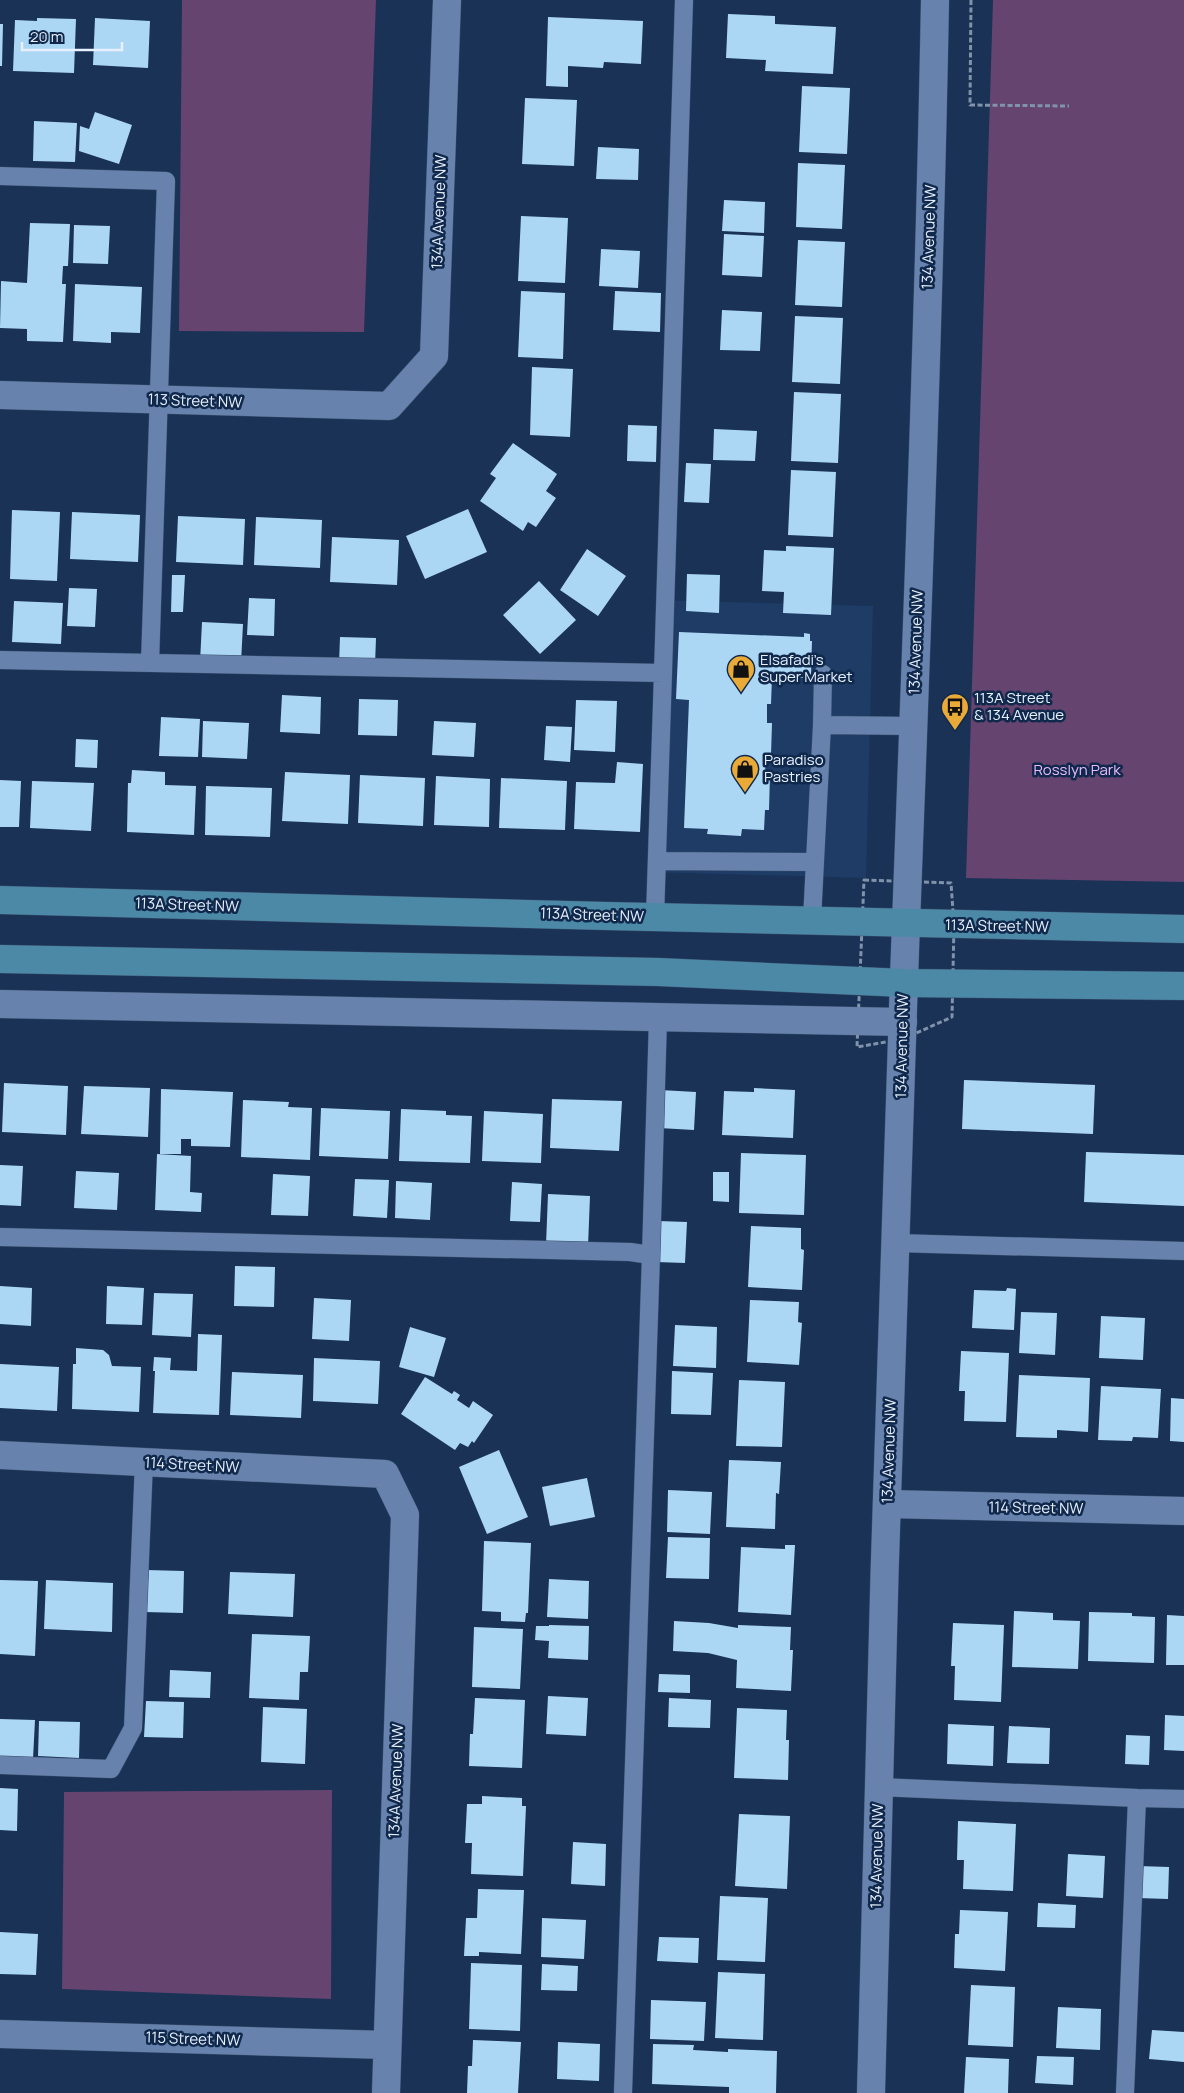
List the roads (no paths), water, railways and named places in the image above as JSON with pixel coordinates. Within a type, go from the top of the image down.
[{"type":"main road","name":"113A Street NW","points":[[0,900],[812,920],[906,924],[1184,929]]},
{"type":"main road","points":[[0,959],[658,972],[904,982],[1184,986]]},
{"type":"street","name":"134A Avenue NW","points":[[390,406],[434,356],[447,0]]},
{"type":"street","name":"134 Avenue NW","points":[[871,2093],[887,1504],[914,726],[935,0]]},
{"type":"street","name":"113 Street NW","points":[[0,395],[390,406]]},
{"type":"street","points":[[0,1004],[903,1022]]},
{"type":"street","name":"114 Street NW","points":[[0,1455],[385,1474]]},
{"type":"street","name":"134A Avenue NW","points":[[385,1474],[405,1515],[386,2093]]},
{"type":"street","name":"114 Street NW","points":[[887,1504],[1184,1511]]},
{"type":"street","name":"115 Street NW","points":[[0,2034],[387,2045]]},
{"type":"lane","points":[[655,917],[684,0]]},
{"type":"lane","points":[[0,176],[166,181],[150,663]]},
{"type":"lane","points":[[0,660],[663,673]]},
{"type":"lane","points":[[812,920],[823,674]]},
{"type":"lane","points":[[822,725],[914,726]]},
{"type":"lane","points":[[657,861],[815,862]]},
{"type":"lane","points":[[623,2093],[658,1018]]},
{"type":"lane","points":[[0,1237],[630,1252],[651,1255]]},
{"type":"lane","points":[[896,1243],[1184,1251]]},
{"type":"lane","points":[[0,1765],[111,1769],[133,1728],[144,1462]]},
{"type":"lane","points":[[879,1787],[1137,1798],[1184,1798]]},
{"type":"lane","points":[[1125,2093],[1137,1798]]},
{"type":"place","name":"Elsafadi’s Super Market","points":[[741,693]]},
{"type":"place","name":"113A Street & 134 Avenue","points":[[955,731]]},
{"type":"place","name":"Paradiso Pastries","points":[[745,793]]},
{"type":"park label","name":"Rosslyn Park","points":[[1077,770]]}]
